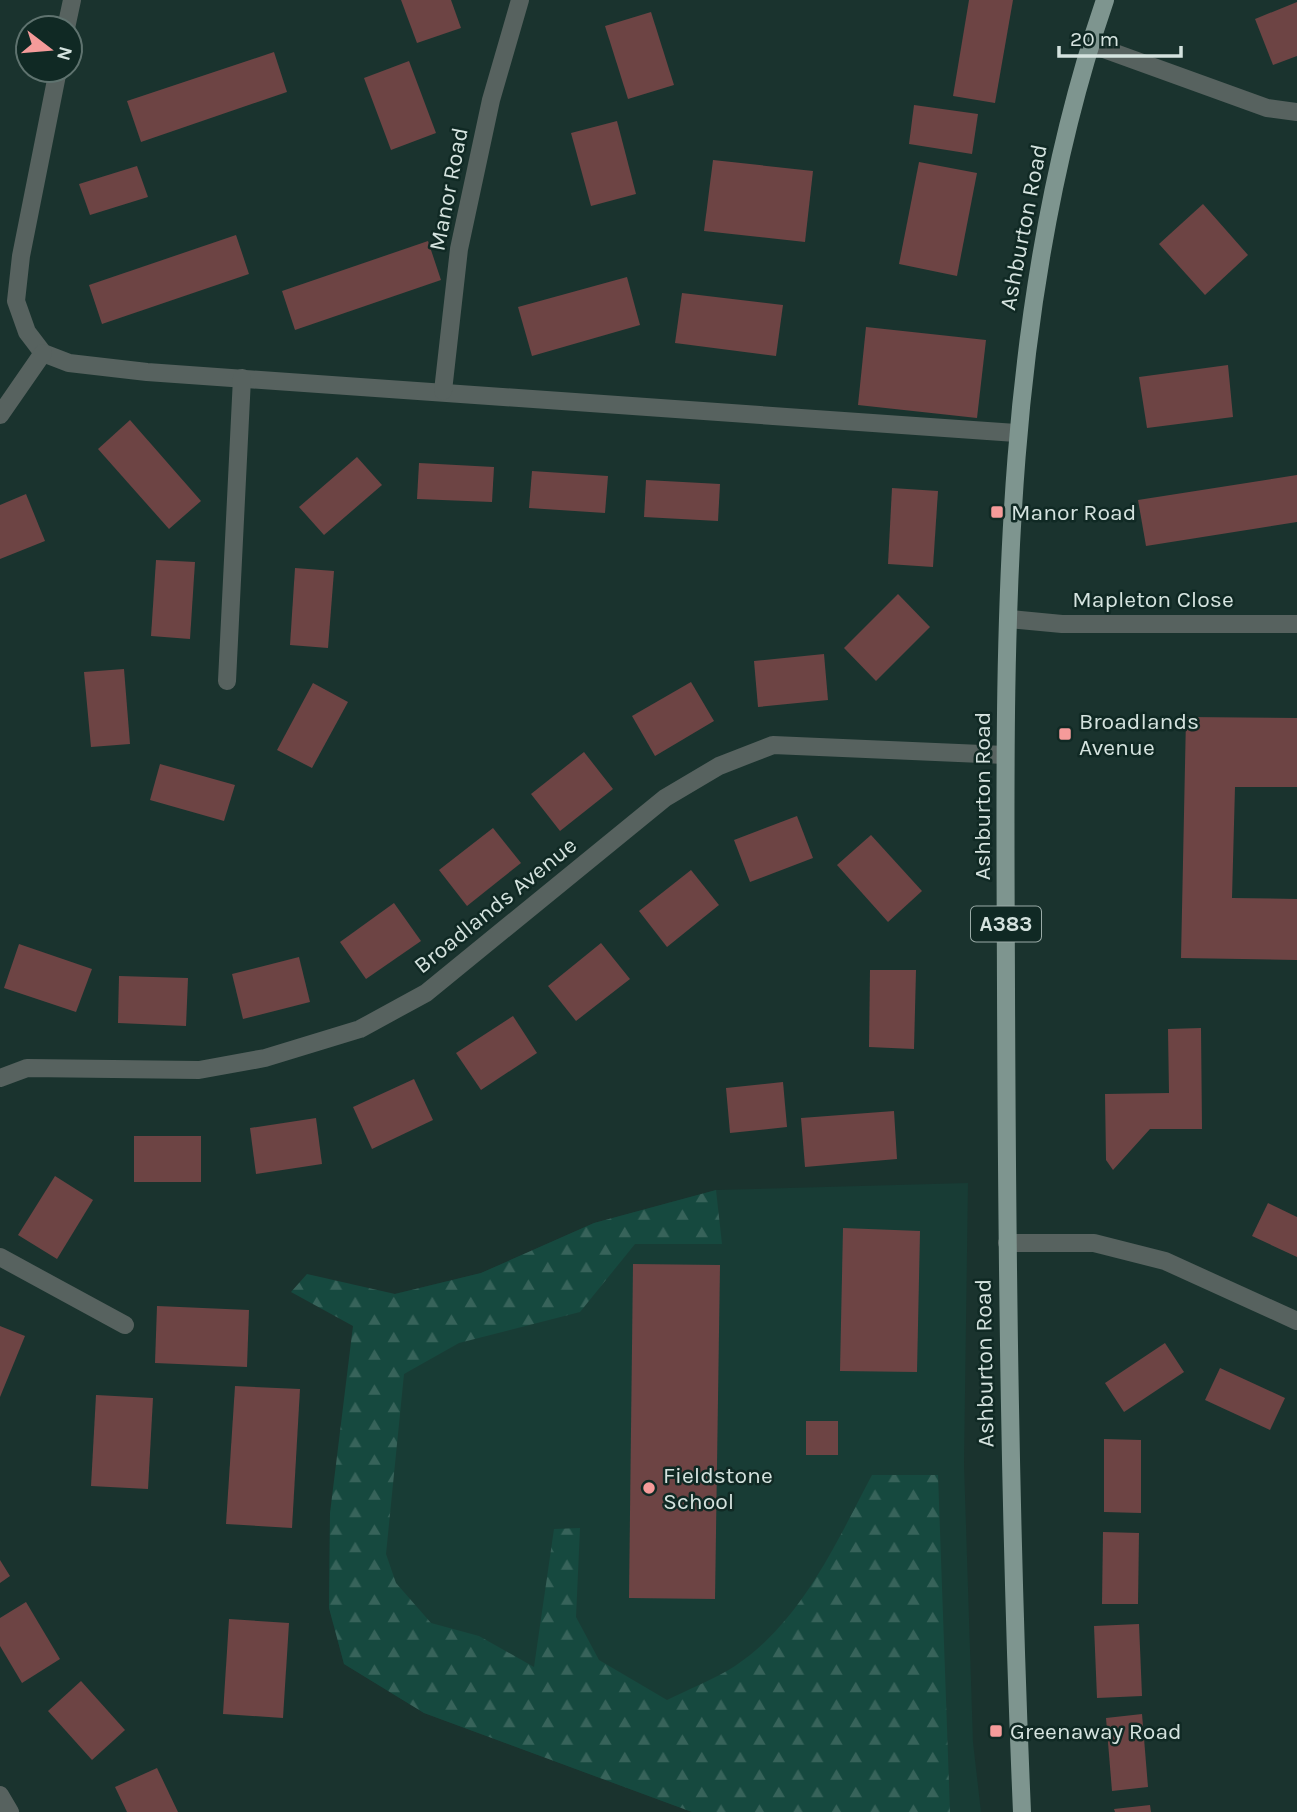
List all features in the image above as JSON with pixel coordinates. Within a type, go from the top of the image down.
[{"type":"main road","name":"Ashburton Road","points":[[1022,1812],[1014,1632],[1007,1243],[1005,755],[1016,433],[1035,284],[1054,181],[1090,44],[1105,0]]},
{"type":"street","name":"Manor Road","points":[[443,391],[459,249],[491,100],[520,0]]},
{"type":"street","points":[[1090,44],[1267,108],[1297,112]]},
{"type":"street","points":[[55,84],[20,256],[16,300],[27,332],[43,353],[69,363],[242,378],[1016,433]]},
{"type":"street","points":[[0,415],[43,353]]},
{"type":"street","points":[[227,681],[242,378]]},
{"type":"street","name":"Mapleton Close","points":[[1009,619],[1062,624],[1297,624]]},
{"type":"street","name":"Broadlands Avenue","points":[[0,1077],[27,1068],[200,1070],[265,1058],[360,1029],[426,993],[665,798],[719,766],[773,745],[1005,755]]},
{"type":"street","points":[[1007,1243],[1094,1243],[1165,1261],[1297,1321]]},
{"type":"street","points":[[0,1257],[125,1325]]},
{"type":"street","points":[[0,1795],[10,1812]]},
{"type":"shaded area","name":"Fieldstone School","points":[[968,1183],[964,1464],[973,1742],[981,1812],[692,1812],[424,1713],[344,1664],[329,1608],[330,1513],[394,1294],[481,1273],[594,1223],[716,1190]]},
{"type":"green space","points":[[716,1190],[722,1244],[635,1244],[580,1312],[459,1343],[404,1374],[386,1554],[396,1583],[431,1623],[479,1636],[534,1667],[554,1529],[580,1528],[576,1617],[599,1660],[667,1700],[735,1666],[759,1648],[780,1627],[815,1579],[872,1475],[938,1475],[950,1812],[692,1812],[424,1713],[344,1664],[329,1608],[330,1513],[353,1326],[291,1292],[307,1274],[395,1294],[481,1273],[594,1223]]},
{"type":"building","points":[[401,0],[451,0],[461,28],[417,43]]},
{"type":"building","points":[[969,0],[1013,0],[995,103],[953,96]]},
{"type":"building","points":[[1297,2],[1297,56],[1273,65],[1255,19]]},
{"type":"building","points":[[651,12],[674,85],[628,99],[605,26]]},
{"type":"building","points":[[274,52],[287,92],[141,142],[127,101]]},
{"type":"building","points":[[409,61],[436,133],[391,150],[364,78]]},
{"type":"building","points":[[914,105],[978,114],[972,154],[909,144]]},
{"type":"building","points":[[617,121],[636,194],[591,206],[571,133]]},
{"type":"building","points":[[713,160],[813,171],[805,242],[704,231]]},
{"type":"building","points":[[919,162],[977,173],[957,276],[899,264]]},
{"type":"building","points":[[137,166],[148,197],[90,215],[79,184]]},
{"type":"building","points":[[1203,204],[1248,255],[1205,295],[1159,244]]},
{"type":"building","points":[[236,235],[249,274],[102,324],[89,285]]},
{"type":"building","points":[[428,241],[441,280],[295,330],[282,291]]},
{"type":"building","points":[[627,277],[640,325],[532,356],[518,307]]},
{"type":"building","points":[[682,293],[783,305],[776,356],[675,343]]},
{"type":"building","points":[[866,327],[986,340],[977,418],[858,405]]},
{"type":"building","points":[[1228,365],[1233,417],[1147,428],[1139,377]]},
{"type":"building","points":[[130,420],[201,501],[169,529],[98,449]]},
{"type":"building","points":[[357,457],[382,485],[324,535],[299,507]]},
{"type":"building","points":[[419,463],[494,467],[492,502],[417,499]]},
{"type":"building","points":[[532,471],[608,476],[605,513],[529,508]]},
{"type":"building","points":[[1297,475],[1297,522],[1146,546],[1138,500]]},
{"type":"building","points":[[646,480],[720,484],[718,521],[644,517]]},
{"type":"building","points":[[892,488],[938,491],[933,567],[888,564]]},
{"type":"building","points":[[26,494],[45,541],[0,559],[0,505]]},
{"type":"building","points":[[156,560],[195,562],[190,639],[151,636]]},
{"type":"building","points":[[295,568],[334,571],[328,648],[290,645]]},
{"type":"building","points":[[898,594],[930,627],[876,681],[844,648]]},
{"type":"building","points":[[824,654],[828,700],[758,707],[754,661]]},
{"type":"building","points":[[124,669],[130,744],[91,747],[84,672]]},
{"type":"building","points":[[691,682],[714,721],[655,756],[632,716]]},
{"type":"building","points":[[313,683],[348,702],[312,768],[277,750]]},
{"type":"building","points":[[1186,717],[1297,718],[1297,787],[1235,787],[1232,898],[1297,899],[1297,960],[1181,958]]},
{"type":"building","points":[[584,752],[613,789],[560,831],[531,794]]},
{"type":"building","points":[[160,764],[235,785],[224,821],[150,800]]},
{"type":"building","points":[[797,816],[813,858],[750,882],[734,840]]},
{"type":"building","points":[[493,828],[521,863],[467,906],[439,870]]},
{"type":"building","points":[[871,835],[922,891],[888,922],[837,865]]},
{"type":"building","points":[[691,870],[719,905],[667,947],[639,911]]},
{"type":"building","points":[[394,903],[421,941],[366,979],[340,942]]},
{"type":"building","points":[[601,943],[630,979],[576,1021],[548,986]]},
{"type":"building","points":[[19,944],[92,969],[76,1012],[4,988]]},
{"type":"building","points":[[299,957],[310,1002],[243,1019],[232,974]]},
{"type":"building","points":[[870,970],[916,970],[914,1049],[869,1047]]},
{"type":"building","points":[[119,976],[188,978],[186,1026],[118,1023]]},
{"type":"building","points":[[513,1016],[537,1053],[481,1090],[456,1053]]},
{"type":"building","points":[[1201,1028],[1202,1129],[1150,1129],[1113,1170],[1106,1160],[1105,1094],[1169,1093],[1168,1029]]},
{"type":"building","points":[[414,1079],[433,1120],[372,1149],[353,1107]]},
{"type":"building","points":[[783,1082],[787,1127],[730,1133],[726,1088]]},
{"type":"building","points":[[894,1111],[897,1159],[805,1167],[801,1118]]},
{"type":"building","points":[[316,1118],[322,1164],[256,1174],[250,1128]]},
{"type":"building","points":[[134,1136],[201,1136],[201,1182],[134,1182]]},
{"type":"building","points":[[55,1176],[93,1200],[57,1259],[18,1235]]},
{"type":"building","points":[[1268,1203],[1297,1217],[1297,1257],[1252,1236]]},
{"type":"building","points":[[843,1228],[920,1231],[917,1372],[840,1371]]},
{"type":"building","points":[[633,1264],[720,1265],[715,1599],[629,1598]]},
{"type":"building","points":[[157,1306],[249,1310],[247,1367],[155,1363]]},
{"type":"building","points":[[0,1326],[25,1336],[0,1397]]},
{"type":"building","points":[[1165,1343],[1184,1372],[1124,1412],[1105,1383]]},
{"type":"building","points":[[1220,1368],[1285,1398],[1270,1430],[1205,1400]]},
{"type":"building","points":[[235,1386],[300,1389],[292,1528],[226,1524]]},
{"type":"building","points":[[96,1395],[153,1398],[148,1489],[91,1486]]},
{"type":"building","points":[[806,1421],[838,1421],[838,1455],[806,1455]]},
{"type":"building","points":[[1104,1439],[1141,1440],[1141,1513],[1104,1512]]},
{"type":"building","points":[[1103,1532],[1139,1533],[1138,1604],[1102,1604]]},
{"type":"building","points":[[0,1560],[10,1576],[0,1583]]},
{"type":"building","points":[[26,1602],[60,1659],[22,1683],[0,1646],[0,1618]]},
{"type":"building","points":[[229,1619],[289,1623],[283,1718],[223,1714]]},
{"type":"building","points":[[1139,1624],[1142,1696],[1097,1698],[1094,1626]]},
{"type":"building","points":[[81,1681],[125,1730],[92,1760],[48,1711]]},
{"type":"building","points":[[1142,1714],[1148,1787],[1112,1791],[1106,1718]]},
{"type":"building","points":[[157,1768],[178,1812],[127,1812],[115,1787]]},
{"type":"building","points":[[1150,1805],[1151,1812],[1115,1812],[1114,1809]]},
{"type":"place","name":"Manor Road","points":[[997,512]]},
{"type":"place","name":"Broadlands Avenue","points":[[1065,734]]},
{"type":"place","name":"Fieldstone School","points":[[649,1488]]},
{"type":"place","name":"Greenaway Road","points":[[996,1731]]}]
